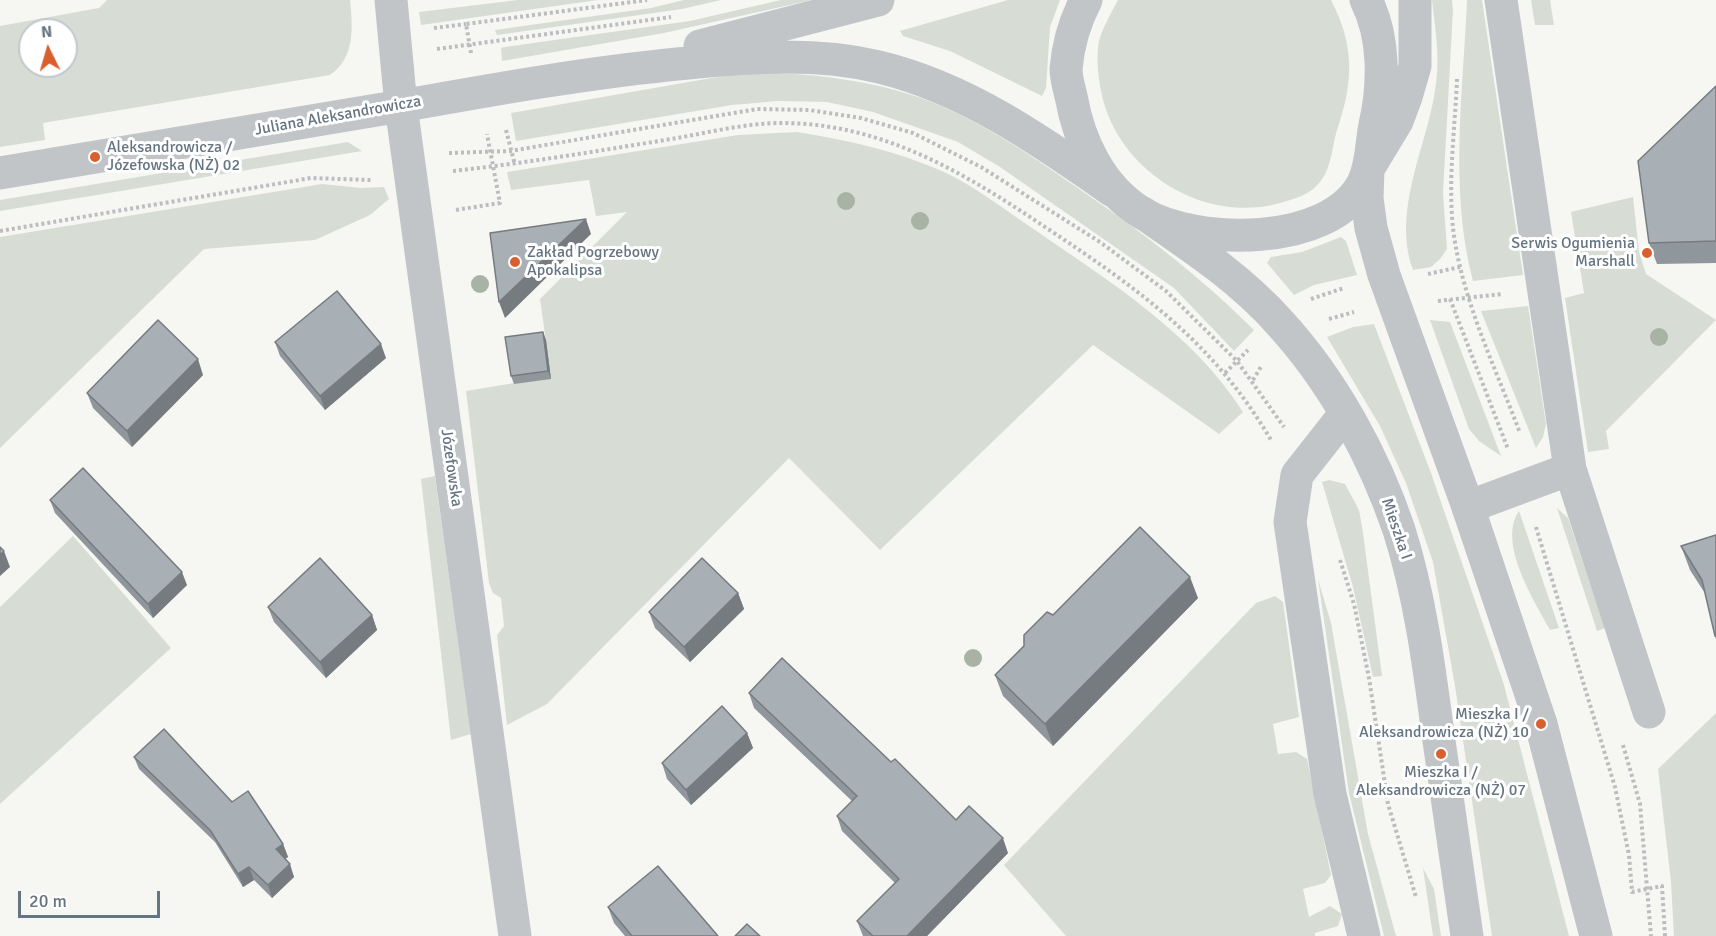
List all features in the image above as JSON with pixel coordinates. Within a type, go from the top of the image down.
[{"type":"street","name":"Józefowska","points":[[391,0],[400,106],[515,936]]},
{"type":"street","name":"Juliana Aleksandrowicza","points":[[604,71],[878,0]]},
{"type":"street","points":[[1086,0],[1075,21],[1066,71],[1074,117],[1086,146],[1099,171],[1117,193]]},
{"type":"street","points":[[1366,0],[1376,28],[1381,86],[1368,169],[1367,198],[1371,228],[1391,293],[1468,507],[1541,724],[1596,936]]},
{"type":"street","points":[[1143,213],[1194,232],[1245,235],[1282,231],[1333,215],[1362,184],[1368,169],[1397,121],[1414,66],[1415,0]]},
{"type":"street","points":[[1501,0],[1570,469],[1649,712]]},
{"type":"street","name":"Juliana Aleksandrowicza","points":[[0,173],[604,71],[747,58],[812,57],[876,66],[911,76],[961,95],[1042,142],[1117,193]]},
{"type":"street","name":"Mieszka I","points":[[1117,193],[1227,273],[1286,330],[1320,374],[1345,414],[1382,489],[1399,530],[1413,582],[1429,668],[1467,936]]},
{"type":"street","points":[[1345,414],[1301,474],[1290,522],[1328,783],[1364,936]]},
{"type":"street","points":[[1468,507],[1570,469]]},
{"type":"path","points":[[396,54],[677,16]]},
{"type":"path","points":[[0,231],[311,178],[371,180],[409,165],[510,151],[757,109],[809,110],[861,118],[913,133],[981,167],[1100,242],[1166,291],[1237,361],[1253,380],[1301,474]]},
{"type":"path","points":[[409,165],[515,165],[700,133],[781,123],[825,126],[903,146],[980,184],[1136,288],[1190,335],[1225,373],[1263,428],[1301,474]]},
{"type":"path","points":[[1225,373],[1237,361],[1286,330],[1334,317],[1460,267]]},
{"type":"path","points":[[1253,380],[1301,304],[1321,294],[1391,293],[1450,299],[1544,289]]},
{"type":"path","points":[[1450,299],[1524,487],[1615,787],[1629,855],[1632,892],[1662,886],[1665,936]]},
{"type":"path","points":[[1337,549],[1354,604],[1388,804],[1418,903]]},
{"type":"shaded area","points":[[107,0],[350,0],[352,32],[344,60],[330,75],[43,123],[45,140],[0,147],[0,26],[18,23],[18,78],[78,78],[78,18],[44,18],[99,8]]},
{"type":"shaded area","points":[[518,0],[598,0],[421,25],[419,12]]},
{"type":"shaded area","points":[[684,0],[721,0],[682,9],[497,35],[495,30],[651,8]]},
{"type":"shaded area","points":[[781,0],[812,0],[664,33],[502,61],[501,48],[505,47],[690,21]]},
{"type":"shaded area","points":[[1008,0],[1060,0],[1050,27],[1046,88],[1042,96],[950,51],[903,36],[900,31]]},
{"type":"shaded area","points":[[1118,0],[1331,0],[1339,16],[1348,47],[1349,78],[1329,163],[1324,176],[1316,186],[1302,196],[1280,203],[1251,208],[1221,206],[1193,198],[1167,184],[1144,167],[1124,144],[1110,119],[1100,85],[1099,41]]},
{"type":"shaded area","points":[[1432,0],[1452,0],[1453,10],[1443,193],[1447,249],[1431,267],[1413,270],[1407,247],[1406,223],[1437,73],[1437,42]]},
{"type":"shaded area","points":[[1467,0],[1482,0],[1523,275],[1473,281],[1461,212],[1460,177],[1461,106]]},
{"type":"shaded area","points":[[1531,0],[1550,0],[1554,25],[1535,25]]},
{"type":"shaded area","points":[[746,72],[793,74],[862,82],[907,93],[970,120],[1029,155],[1130,225],[1194,275],[1254,330],[1234,351],[1174,288],[1000,167],[958,142],[873,112],[827,102],[778,101],[732,105],[516,141],[511,113]]},
{"type":"shaded area","points":[[797,132],[889,152],[942,171],[978,191],[1092,269],[1175,333],[1223,384],[1243,412],[1219,434],[1093,345],[880,550],[789,458],[547,704],[507,725],[497,635],[504,626],[501,598],[493,593],[489,583],[466,391],[551,377],[540,299],[627,212],[596,216],[589,180],[511,190],[507,172],[738,135]]},
{"type":"shaded area","points":[[348,142],[362,151],[0,211],[0,200]]},
{"type":"shaded area","points":[[322,184],[361,188],[384,187],[389,199],[370,215],[315,240],[204,249],[0,448],[0,237]]},
{"type":"shaded area","points":[[1633,197],[1639,252],[1646,274],[1716,320],[1606,431],[1609,449],[1588,452],[1565,298],[1584,293],[1571,212]]},
{"type":"shaded area","points":[[1341,237],[1346,241],[1357,275],[1314,285],[1294,295],[1267,263],[1271,257],[1302,252]]},
{"type":"shaded area","points":[[1528,306],[1546,424],[1543,437],[1536,448],[1481,311]]},
{"type":"shaded area","points":[[1430,320],[1450,322],[1501,456],[1479,441],[1469,429]]},
{"type":"shaded area","points":[[1374,324],[1431,473],[1504,685],[1569,936],[1492,936],[1455,686],[1433,562],[1406,483],[1380,426],[1327,337],[1353,327]]},
{"type":"shaded area","points":[[435,476],[471,734],[451,740],[421,479]]},
{"type":"shaded area","points":[[1329,480],[1345,484],[1359,510],[1382,676],[1373,677],[1353,587],[1322,482]]},
{"type":"shaded area","points":[[1557,508],[1568,518],[1605,628],[1597,631]]},
{"type":"shaded area","points":[[1519,511],[1559,628],[1550,630],[1520,571],[1512,539],[1513,524]]},
{"type":"shaded area","points":[[73,536],[171,648],[0,804],[0,607]]},
{"type":"shaded area","points":[[1318,579],[1331,623],[1368,834],[1396,936],[1384,936],[1349,793]]},
{"type":"shaded area","points":[[1275,596],[1283,602],[1299,717],[1273,724],[1278,754],[1296,752],[1307,759],[1331,875],[1325,883],[1303,889],[1309,917],[1330,906],[1342,914],[1338,926],[1315,933],[1315,936],[1066,936],[1004,865],[1256,603]]},
{"type":"shaded area","points":[[1716,713],[1716,936],[1674,936],[1671,882],[1658,769]]},
{"type":"shaded area","points":[[1423,868],[1434,889],[1441,936],[1433,936]]},
{"type":"building","points":[[1716,86],[1716,241],[1649,243],[1638,161]]},
{"type":"building","points":[[586,219],[499,302],[490,233]]},
{"type":"building","points":[[337,291],[381,344],[320,396],[275,342]]},
{"type":"building","points":[[158,320],[198,359],[127,431],[87,393]]},
{"type":"building","points":[[543,332],[548,371],[511,376],[505,337]]},
{"type":"building","points":[[83,468],[182,572],[148,604],[50,500]]},
{"type":"building","points":[[1140,527],[1190,577],[1045,724],[995,675],[1024,646],[1024,635],[1047,612],[1053,615]]},
{"type":"building","points":[[1716,535],[1715,636],[1702,580],[1681,546]]},
{"type":"building","points":[[320,558],[372,615],[320,662],[268,607]]},
{"type":"building","points":[[702,558],[738,593],[684,647],[649,612]]},
{"type":"building","points":[[782,658],[891,762],[895,759],[956,820],[969,806],[1003,838],[907,936],[873,936],[857,921],[899,879],[837,816],[857,796],[749,693]]},
{"type":"building","points":[[722,706],[747,733],[686,790],[662,763]]},
{"type":"building","points":[[164,729],[232,802],[248,791],[283,844],[276,849],[290,864],[268,885],[249,867],[238,874],[210,830],[134,757]]},
{"type":"building","points":[[658,866],[718,936],[632,936],[608,907]]},
{"type":"building","points":[[747,924],[760,936],[735,936]]},
{"type":"place","name":"Aleksandrowicza / Józefowska (NŻ) 02","points":[[95,157]]},
{"type":"place","name":"Serwis Ogumienia Marshall","points":[[1647,253]]},
{"type":"place","name":"Zakład Pogrzebowy Apokalipsa","points":[[515,262]]},
{"type":"place","name":"Mieszka I / Aleksandrowicza (NŻ) 10","points":[[1541,724]]},
{"type":"place","name":"Mieszka I / Aleksandrowicza (NŻ) 07","points":[[1441,754]]}]
